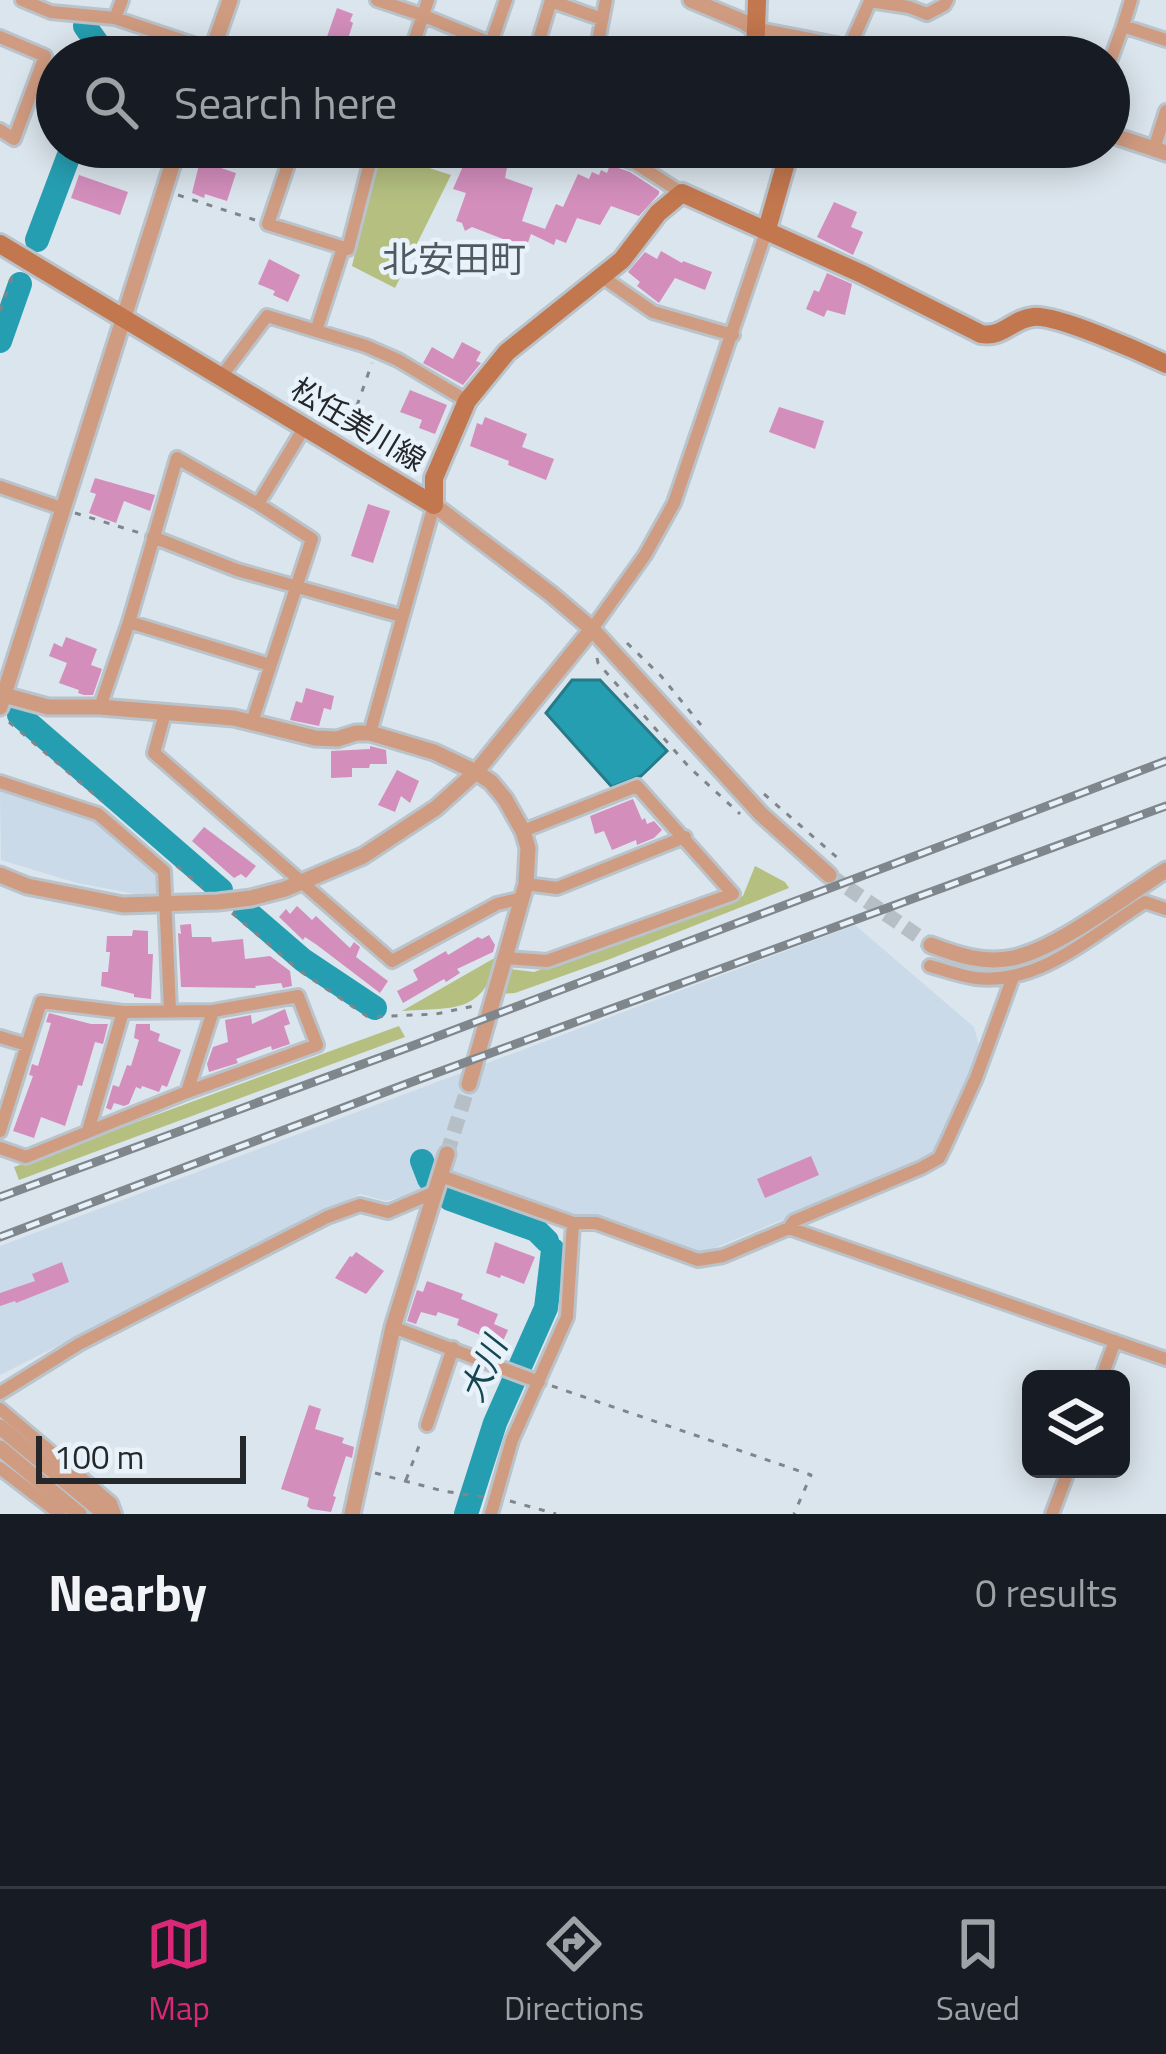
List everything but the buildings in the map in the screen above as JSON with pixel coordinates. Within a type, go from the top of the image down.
[{"type":"main road","points":[[756,36],[757,0]]},
{"type":"main road","points":[[766,229],[784,168]]},
{"type":"main road","points":[[682,193],[981,334],[992,336],[1033,316],[1055,320],[1166,364]]},
{"type":"main road","name":"松任美川線","points":[[434,506],[434,478],[467,401],[508,352],[622,260],[658,212],[682,193]]},
{"type":"main road","name":"松任美川線","points":[[0,244],[434,506]]},
{"type":"street","points":[[22,0],[51,12],[115,18],[161,36]]},
{"type":"street","points":[[115,18],[122,0]]},
{"type":"street","points":[[218,36],[230,0]]},
{"type":"street","points":[[377,0],[474,36]]},
{"type":"street","points":[[416,36],[428,0]]},
{"type":"street","points":[[493,36],[506,0]]},
{"type":"street","points":[[540,36],[551,0],[602,19]]},
{"type":"street","points":[[599,36],[606,0]]},
{"type":"street","points":[[691,0],[780,36]]},
{"type":"street","points":[[855,36],[870,1],[927,14],[947,0]]},
{"type":"street","points":[[1119,36],[1131,0]]},
{"type":"street","points":[[1123,26],[1166,40]]},
{"type":"street","points":[[0,37],[36,52]]},
{"type":"street","points":[[0,130],[14,139],[36,80]]},
{"type":"street","points":[[1130,141],[1160,151],[1166,111]]},
{"type":"street","points":[[171,168],[1,699],[48,707],[203,714],[315,738],[370,733],[434,752],[491,782],[523,830],[527,848],[524,891],[469,1084]]},
{"type":"street","points":[[287,168],[268,224],[348,249],[369,168]]},
{"type":"street","points":[[643,168],[682,193]]},
{"type":"street","points":[[0,875],[27,886],[123,904],[250,898],[364,856],[436,808],[476,772],[592,629],[645,555],[674,502],[766,229]]},
{"type":"street","points":[[316,331],[343,248]]},
{"type":"street","points":[[601,276],[653,312],[733,335]]},
{"type":"street","points":[[221,377],[267,316],[376,350],[467,401]]},
{"type":"street","points":[[258,504],[304,428]]},
{"type":"street","points":[[100,707],[177,458],[312,539],[251,722]]},
{"type":"street","points":[[0,487],[61,508]]},
{"type":"street","points":[[370,733],[434,506],[592,629],[761,814],[834,867]]},
{"type":"street","points":[[153,537],[237,570],[401,616]]},
{"type":"street","points":[[129,622],[270,665]]},
{"type":"street","points":[[165,713],[154,753],[392,961],[524,891],[557,888],[685,837]]},
{"type":"street","points":[[0,782],[98,814],[164,871],[170,1011]]},
{"type":"street","points":[[506,958],[547,961],[733,894],[637,786],[523,830]]},
{"type":"street","points":[[931,945],[978,960],[1027,954],[1166,870]]},
{"type":"street","points":[[930,966],[975,978],[1013,977],[1070,953],[1145,902],[1166,909]]},
{"type":"street","points":[[0,1393],[79,1344],[327,1217],[360,1205],[388,1213],[438,1184],[573,1223],[596,1222],[698,1260],[723,1256],[939,1158],[976,1078],[1013,977]]},
{"type":"street","points":[[0,1131],[41,1001],[123,1012],[213,1011],[298,996],[316,1045],[26,1157],[0,1148]]},
{"type":"street","points":[[187,1092],[213,1011]]},
{"type":"street","points":[[88,1131],[123,1012]]},
{"type":"street","points":[[0,1036],[27,1045]]},
{"type":"street","points":[[352,1514],[393,1327],[447,1154]]},
{"type":"street","points":[[491,1514],[488,1497],[567,1317],[573,1223]]},
{"type":"street","points":[[789,1228],[1166,1359]]},
{"type":"street","points":[[393,1327],[539,1382]]},
{"type":"street","points":[[1104,1370],[1114,1341]]},
{"type":"street","points":[[427,1426],[453,1348]]},
{"type":"street","points":[[0,1409],[112,1503],[116,1514]]},
{"type":"street","points":[[0,1427],[105,1514]]},
{"type":"street","points":[[0,1448],[79,1514]]},
{"type":"street","points":[[0,1468],[51,1511]]},
{"type":"street","points":[[1052,1514],[1066,1478]]},
{"type":"path","points":[[163,190],[268,224]]},
{"type":"path","points":[[0,311],[20,256]]},
{"type":"path","points":[[341,450],[376,350]]},
{"type":"path","points":[[61,508],[153,537]]},
{"type":"path","points":[[592,629],[630,644],[712,739]]},
{"type":"path","points":[[592,629],[598,663],[689,767],[740,814]]},
{"type":"path","points":[[756,787],[834,867]]},
{"type":"path","points":[[539,1382],[811,1475],[795,1512],[806,1514]]},
{"type":"path","points":[[405,1481],[427,1426]]},
{"type":"path","points":[[362,1469],[556,1514]]},
{"type":"shaded area","points":[[0,791],[91,818],[159,876],[161,888],[151,897],[77,883],[1,860]]},
{"type":"shaded area","points":[[855,925],[974,1027],[981,1053],[937,1156],[700,1254],[592,1214],[570,1219],[437,1170],[428,1189],[386,1201],[360,1194],[0,1375],[0,1246]]},
{"type":"green space","points":[[375,168],[429,168],[451,175],[395,288],[352,266]]},
{"type":"green space","points":[[755,866],[789,888],[610,959],[501,994],[510,969],[534,972],[743,896]]},
{"type":"green space","points":[[498,956],[492,975],[475,998],[452,1007],[402,1011]]},
{"type":"green space","points":[[399,1026],[405,1037],[19,1180],[14,1167]]},
{"type":"water","points":[[572,680],[600,680],[667,751],[641,776],[612,787],[546,713]]},
{"type":"waterway","name":"大川","points":[[85,26],[92,36]]},
{"type":"waterway","name":"大川","points":[[37,240],[64,168]]},
{"type":"waterway","name":"大川","points":[[0,341],[20,284]]},
{"type":"waterway","name":"大川","points":[[19,715],[221,890]]},
{"type":"waterway","name":"大川","points":[[245,910],[303,960],[375,1008]]},
{"type":"waterway","name":"大川","points":[[422,1161],[429,1179]]},
{"type":"waterway","name":"大川","points":[[450,1199],[536,1230],[547,1241]]},
{"type":"waterway","name":"大川","points":[[466,1514],[495,1423],[546,1308],[553,1250]]},
{"type":"tunnel","points":[[829,875],[931,945]]},
{"type":"tunnel","points":[[447,1154],[469,1084]]},
{"type":"railway","points":[[0,1197],[1166,761]]},
{"type":"railway","points":[[0,1237],[1166,806]]},
{"type":"district","name":"北安田町","points":[[454,259]]}]
